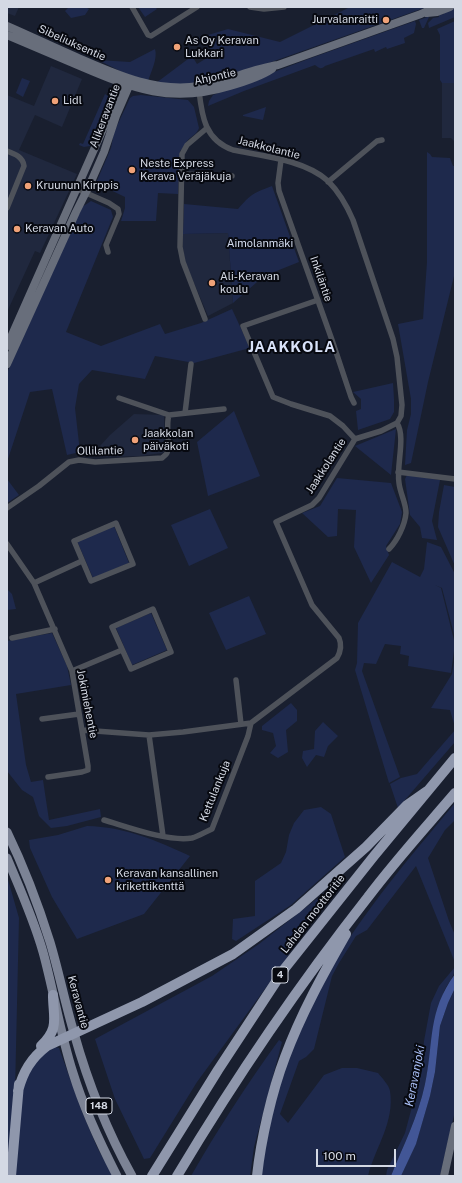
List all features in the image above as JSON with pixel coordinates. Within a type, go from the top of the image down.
[{"type":"highway","name":"Lahden moottoritie","points":[[153,1175],[218,1070],[285,968],[374,856],[455,758]]},
{"type":"highway","points":[[18,1091],[22,1077],[31,1060],[47,1046],[142,1002],[233,954],[296,909],[366,847],[407,805],[427,791]]},
{"type":"highway","name":"4","points":[[178,1176],[236,1081],[281,1013],[368,896],[455,793]]},
{"type":"highway","points":[[257,1176],[272,1100],[284,1058],[304,1010],[368,896]]},
{"type":"highway","points":[[11,1176],[20,1075],[27,1060],[51,1035],[54,1025],[53,995]]},
{"type":"main road","name":"Ahjontie","points":[[126,87],[151,88],[172,94],[199,90],[266,66],[278,65],[417,15],[435,7]]},
{"type":"main road","name":"Ahjontie","points":[[417,15],[437,12],[450,7]]},
{"type":"main road","name":"Sibeliuksentie","points":[[7,26],[91,64],[126,87]]},
{"type":"main road","name":"Sibeliuksentie","points":[[7,35],[126,87]]},
{"type":"main road","name":"Alikeravantie","points":[[7,364],[10,339],[77,190],[126,87]]},
{"type":"main road","name":"Alikeravantie","points":[[10,339],[86,194],[104,152],[118,104]]},
{"type":"main road","name":"Keravantie","points":[[7,832],[37,904],[50,943],[74,1033],[95,1097],[110,1133],[132,1176]]},
{"type":"main road","name":"Keravantie","points":[[7,858],[43,950],[72,1073],[98,1139],[117,1176]]},
{"type":"main road","points":[[444,1176],[455,1126]]},
{"type":"street","points":[[132,7],[148,35],[151,36],[197,7]]},
{"type":"street","points":[[250,7],[264,10],[284,7]]},
{"type":"street","name":"Jaakkolantie","points":[[199,90],[202,111],[207,128],[216,142],[233,150],[291,162],[316,173],[328,182],[345,203],[353,220],[393,339],[397,357],[402,404],[397,423],[381,431],[355,439],[319,498],[312,505],[276,522],[312,605],[341,642],[340,653],[337,658],[251,723]]},
{"type":"street","points":[[205,319],[182,262],[180,247],[182,154],[187,146],[207,128]]},
{"type":"street","points":[[328,182],[377,141],[382,140]]},
{"type":"street","points":[[7,151],[21,158],[24,162],[24,166],[7,208]]},
{"type":"street","name":"Inkiläntie","points":[[281,160],[278,183],[279,191],[354,403]]},
{"type":"street","points":[[181,174],[232,176]]},
{"type":"street","points":[[77,190],[113,205],[119,211],[106,245],[108,252]]},
{"type":"street","points":[[318,300],[243,326],[273,397],[330,416],[343,426],[355,439]]},
{"type":"street","points":[[186,413],[191,364]]},
{"type":"street","points":[[119,398],[169,415],[224,409]]},
{"type":"street","name":"Ollilantie","points":[[7,508],[39,486],[69,462],[79,460],[99,462],[162,458],[167,454],[168,449],[167,420],[169,415]]},
{"type":"street","points":[[389,549],[394,545],[406,513],[398,483],[401,432],[397,423]]},
{"type":"street","points":[[398,472],[455,479]]},
{"type":"street","points":[[116,523],[133,564],[92,581],[82,561],[74,541],[116,523]]},
{"type":"street","name":"Jokimiehentie","points":[[7,544],[34,583],[72,671],[88,770],[48,777]]},
{"type":"street","points":[[34,583],[82,561]]},
{"type":"street","points":[[153,610],[171,652],[131,669],[122,650],[112,628],[153,610]]},
{"type":"street","points":[[12,638],[55,629]]},
{"type":"street","points":[[72,671],[122,650]]},
{"type":"street","points":[[236,680],[241,724]]},
{"type":"street","points":[[42,719],[79,714]]},
{"type":"street","points":[[82,730],[148,734],[183,732],[251,723]]},
{"type":"street","name":"Kettulankuja","points":[[104,820],[178,839],[200,836],[212,828],[248,736],[251,723]]},
{"type":"street","points":[[148,734],[163,836]]},
{"type":"shaded area","points":[[7,7],[19,7],[15,16],[7,13]]},
{"type":"shaded area","points":[[51,66],[82,79],[62,127],[35,115],[19,150],[77,174],[40,253],[35,251],[7,312],[7,95],[34,106]]},
{"type":"shaded area","points":[[442,83],[455,83],[455,142],[451,138],[442,138]]},
{"type":"shaded area","name":"Ali-Keravan koulu","points":[[228,233],[233,303],[208,316],[185,262],[183,234]]},
{"type":"shaded area","name":"Jaakkolan päiväkoti","points":[[134,414],[164,415],[165,450],[162,453],[140,456],[99,457],[100,446]]},
{"type":"shaded area","points":[[455,974],[455,988],[440,1026],[435,1072],[430,1096],[416,1144],[401,1176],[391,1176],[414,1120],[422,1096],[428,1069],[433,1028],[440,1001]]},
{"type":"green space","points":[[69,7],[85,7],[89,9],[85,15],[71,18],[65,11]]},
{"type":"green space","points":[[138,7],[155,7],[157,9],[145,17]]},
{"type":"green space","points":[[350,7],[427,7],[226,78],[177,86],[156,83],[192,56],[197,64],[215,53],[198,38],[228,29],[280,42]]},
{"type":"green space","points":[[455,7],[455,17],[429,28],[428,23],[433,18],[444,14],[443,11]]},
{"type":"green space","points":[[429,17],[424,28],[422,28],[419,20]]},
{"type":"green space","points":[[415,21],[416,24],[414,33],[404,38],[405,43],[387,49],[386,47],[375,52],[374,49],[322,68],[315,65],[208,106],[213,95]]},
{"type":"green space","points":[[455,21],[455,83],[442,83],[440,80],[440,35],[437,29]]},
{"type":"green space","points":[[155,49],[155,61],[148,81],[124,73],[98,60],[130,62]]},
{"type":"green space","points":[[22,78],[30,81],[23,97],[16,93]]},
{"type":"green space","points":[[105,94],[113,100],[108,114],[99,127],[90,146],[84,147],[79,145],[80,143],[83,144]]},
{"type":"green space","points":[[141,95],[188,100],[194,107],[199,128],[180,151],[178,194],[158,193],[156,221],[121,221],[125,208],[125,197],[96,183],[111,148],[114,132],[130,98]]},
{"type":"green space","points":[[266,107],[263,120],[243,116],[243,115]]},
{"type":"green space","points":[[427,152],[432,157],[450,158],[453,166],[455,166],[455,272],[428,382],[411,463],[405,465],[407,430],[411,414],[411,399],[398,324],[423,319],[427,262]]},
{"type":"green space","name":"Aimolanmäki","points":[[272,186],[299,262],[264,276],[233,303],[228,233],[183,234],[184,204],[238,209],[253,194]]},
{"type":"green space","points":[[91,201],[111,210],[113,217],[66,332],[101,346],[160,324],[165,334],[201,323],[232,309],[250,348],[194,363],[155,356],[145,379],[92,370],[79,384],[75,408],[80,452],[67,455],[52,389],[30,392],[7,462],[7,373],[82,207]]},
{"type":"green space","points":[[393,383],[394,412],[390,419],[358,430],[356,411],[361,409],[361,399],[353,392]]},
{"type":"green space","points":[[234,411],[260,476],[208,496],[197,442]]},
{"type":"green space","points":[[396,429],[391,475],[355,446]]},
{"type":"green space","points":[[407,475],[440,480],[432,521],[437,540],[422,538],[420,527],[410,515],[405,479]]},
{"type":"green space","points":[[337,478],[391,483],[402,512],[400,524],[386,546],[389,555],[371,583],[354,547],[356,510],[338,509],[337,536],[328,537],[302,513],[320,506]]},
{"type":"green space","points":[[7,479],[19,495],[7,503]]},
{"type":"green space","points":[[444,485],[455,487],[455,566],[438,527]]},
{"type":"green space","points":[[210,509],[228,548],[189,566],[171,525]]},
{"type":"green space","points":[[114,526],[129,563],[93,578],[77,541]]},
{"type":"green space","points":[[427,542],[441,547],[455,574],[455,638],[442,588],[435,585],[441,588],[455,644],[451,673],[408,666],[409,656],[400,654],[401,646],[385,644],[376,664],[364,663],[362,671],[400,777],[389,783],[355,670],[357,663],[358,623],[392,562],[420,577],[424,569]]},
{"type":"green space","points":[[7,589],[12,594],[16,609],[7,610]]},
{"type":"green space","points":[[249,596],[266,634],[226,650],[209,613]]},
{"type":"green space","points":[[151,613],[167,650],[132,665],[116,628]]},
{"type":"green space","points":[[52,633],[67,666],[71,685],[16,694],[26,765],[31,782],[43,780],[49,820],[100,809],[101,817],[67,826],[51,828],[39,816],[33,797],[22,790],[7,771],[7,641]]},
{"type":"green space","points":[[455,656],[455,727],[450,710],[431,708],[452,674]]},
{"type":"green space","points":[[291,703],[297,710],[297,721],[286,730],[288,752],[278,758],[270,753],[276,746],[273,733],[262,730],[262,726]]},
{"type":"green space","points":[[323,722],[338,736],[328,746],[324,757],[316,755],[307,767],[302,758],[303,751],[314,749],[315,731]]},
{"type":"green space","points":[[455,730],[455,742],[398,808],[390,784],[401,778],[417,774]]},
{"type":"green space","points":[[455,803],[455,820],[445,830],[428,858],[455,935],[455,959],[454,960],[416,866],[367,930],[356,936],[339,963],[332,976],[314,1049],[306,1057],[299,1061],[280,1114],[288,1123],[324,1075],[342,1068],[357,1068],[378,1073],[390,1091],[390,1113],[384,1135],[368,1176],[261,1176],[268,1135],[278,1093],[290,1052],[306,1013],[330,968],[358,925],[404,865]]},
{"type":"green space","points":[[321,807],[331,814],[345,857],[291,905],[236,941],[232,939],[233,919],[255,916],[255,881],[281,863],[286,852],[289,835],[294,823],[304,810]]},
{"type":"green space","name":"Keravan kansallinen krikettikenttä","points":[[87,826],[114,829],[140,835],[190,856],[144,914],[77,939],[52,897],[30,848],[29,840],[58,835]]},
{"type":"green space","points":[[7,876],[19,918],[15,1091],[7,1176]]},
{"type":"green space","points":[[333,886],[334,889],[326,900],[311,912],[305,928],[281,967],[197,1082],[150,1158],[144,1159],[115,1099],[95,1039],[212,976],[259,944]]},
{"type":"green space","points":[[455,967],[454,974],[444,990],[440,1005],[422,1096],[410,1131],[391,1176],[386,1176],[387,1170],[405,1133],[422,1069],[424,1041],[431,1003],[439,986]]},
{"type":"green space","points":[[455,988],[455,1111],[440,1176],[401,1176],[416,1143],[430,1096],[435,1072],[440,1026]]},
{"type":"green space","points":[[279,1040],[282,1042],[254,1147],[250,1176],[191,1176],[233,1107]]},
{"type":"green space","points":[[55,1047],[59,1048],[81,1109],[97,1147],[113,1176],[13,1176],[22,1088],[36,1059]]},
{"type":"place","name":"Jurvalanraitti","points":[[386,20]]},
{"type":"place","name":"As Oy Keravan Lukkari","points":[[177,47]]},
{"type":"place","name":"Lidl","points":[[55,101]]},
{"type":"place","name":"Neste Express Kerava Veräjäkuja","points":[[132,170]]},
{"type":"place","name":"Kruunun Kirppis","points":[[28,186]]},
{"type":"place","name":"Keravan Auto","points":[[17,229]]},
{"type":"place","name":"Ali-Keravan koulu","points":[[212,283]]},
{"type":"place","name":"Jaakkolan päiväkoti","points":[[135,440]]},
{"type":"place","name":"Keravan kansallinen krikettikenttä","points":[[108,880]]},
{"type":"district","name":"JAAKKOLA","points":[[292,347]]},
{"type":"water label","name":"Keravanjoki","points":[[415,1076]]}]
